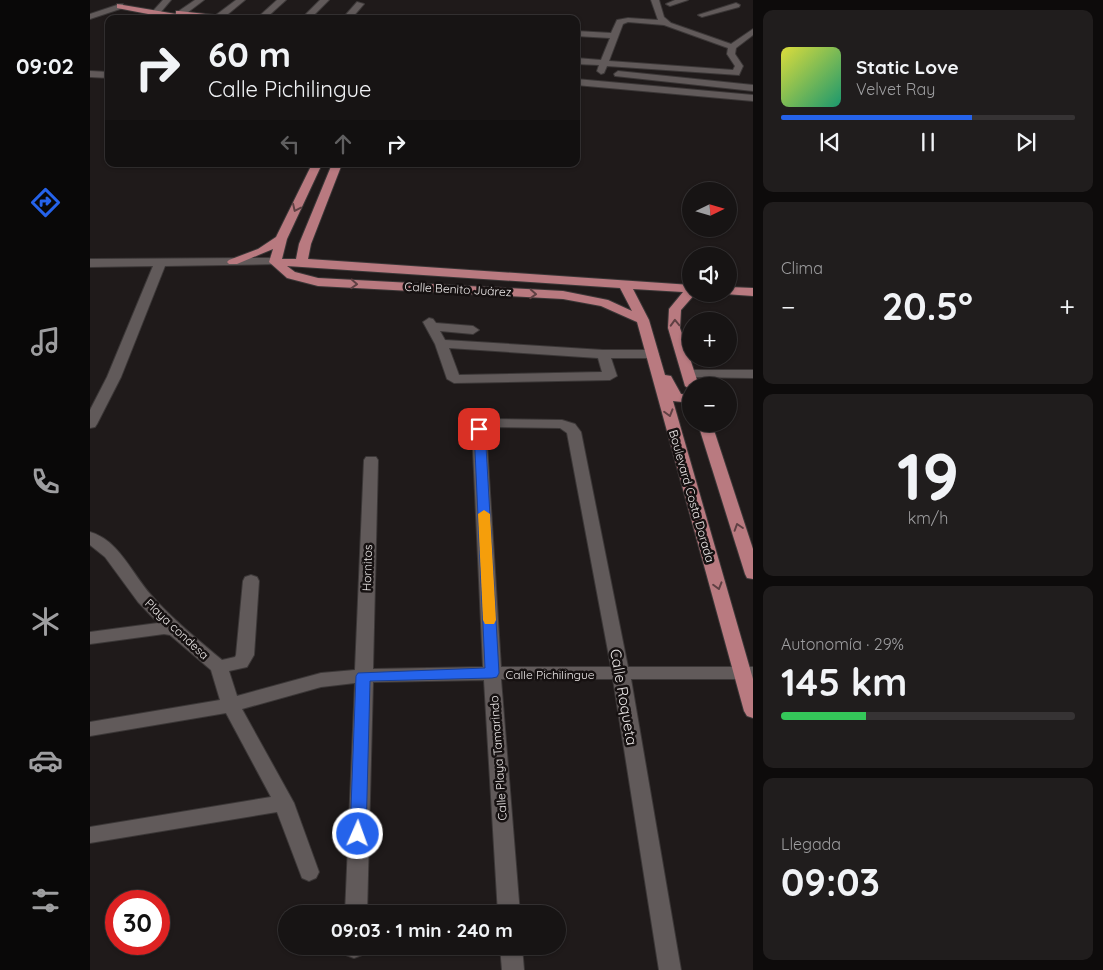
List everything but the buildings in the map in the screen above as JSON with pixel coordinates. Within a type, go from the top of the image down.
[{"type":"main road","points":[[120,6],[140,0]]},
{"type":"main road","points":[[120,6],[179,15]]},
{"type":"main road","points":[[275,262],[281,239],[317,167]]},
{"type":"main road","points":[[301,262],[305,244],[336,167]]},
{"type":"main road","points":[[233,262],[262,251],[281,239]]},
{"type":"main road","points":[[305,244],[308,255],[319,263],[326,274],[318,282]]},
{"type":"main road","name":"Calle Benito Juárez","points":[[275,262],[319,263],[682,289]]},
{"type":"main road","name":"Calle Benito Juárez","points":[[275,262],[292,275],[318,282],[563,295],[604,302],[643,320]]},
{"type":"main road","name":"Boulevard Costa Dorada","points":[[625,285],[643,320],[748,674],[753,711]]},
{"type":"main road","points":[[737,291],[753,292]]},
{"type":"main road","points":[[682,301],[675,310],[674,328],[689,377]]},
{"type":"main road","points":[[655,365],[668,380],[676,398],[682,398]]},
{"type":"main road","points":[[707,432],[753,574]]},
{"type":"street","points":[[161,12],[167,0]]},
{"type":"street","points":[[179,15],[200,0]]},
{"type":"street","points":[[222,15],[241,0]]},
{"type":"street","points":[[265,15],[282,0]]},
{"type":"street","points":[[309,15],[324,0]]},
{"type":"street","points":[[655,0],[657,10],[666,23]]},
{"type":"street","points":[[670,4],[684,0]]},
{"type":"street","points":[[350,15],[360,4]]},
{"type":"street","points":[[702,15],[736,5]]},
{"type":"street","points":[[93,14],[120,6]]},
{"type":"street","points":[[596,84],[596,72],[604,63],[620,22],[666,23],[720,44],[732,46],[753,31]]},
{"type":"street","points":[[580,33],[614,36]]},
{"type":"street","points":[[732,46],[731,54],[738,66],[735,86]]},
{"type":"street","points":[[580,61],[736,73]]},
{"type":"street","points":[[596,72],[753,88]]},
{"type":"street","points":[[90,74],[105,76]]},
{"type":"street","points":[[580,82],[753,98]]},
{"type":"street","name":"Calle Benito Juárez","points":[[90,263],[275,262]]},
{"type":"street","points":[[90,424],[114,377],[160,264]]},
{"type":"street","points":[[473,330],[431,325],[441,344],[454,379],[610,376],[605,359]]},
{"type":"street","points":[[441,344],[655,365]]},
{"type":"street","points":[[722,377],[753,374]]},
{"type":"street","name":"Calle Playa Tamarindo","points":[[508,905],[492,673],[479,429],[483,424],[562,424],[570,427]]},
{"type":"street","name":"Calle Roqueta","points":[[570,427],[574,432],[621,674],[670,970]]},
{"type":"street","name":"Hornitos","points":[[356,905],[371,460]]},
{"type":"street","name":"Playa condesa","points":[[90,537],[111,553],[144,598],[175,630],[219,668],[231,706],[284,803],[309,872]]},
{"type":"street","points":[[219,668],[240,662],[245,655],[251,582]]},
{"type":"street","points":[[91,637],[164,628],[175,630]]},
{"type":"street","name":"Calle Pichilingue","points":[[90,729],[231,706],[321,680],[363,676],[492,673],[748,674]]},
{"type":"street","points":[[90,835],[284,803]]},
{"type":"street","points":[[512,955],[513,970]]},
{"type":"slow traffic","points":[[484,514],[490,620]]},
{"type":"route","points":[[358,834],[363,676],[492,673],[479,429]]}]
